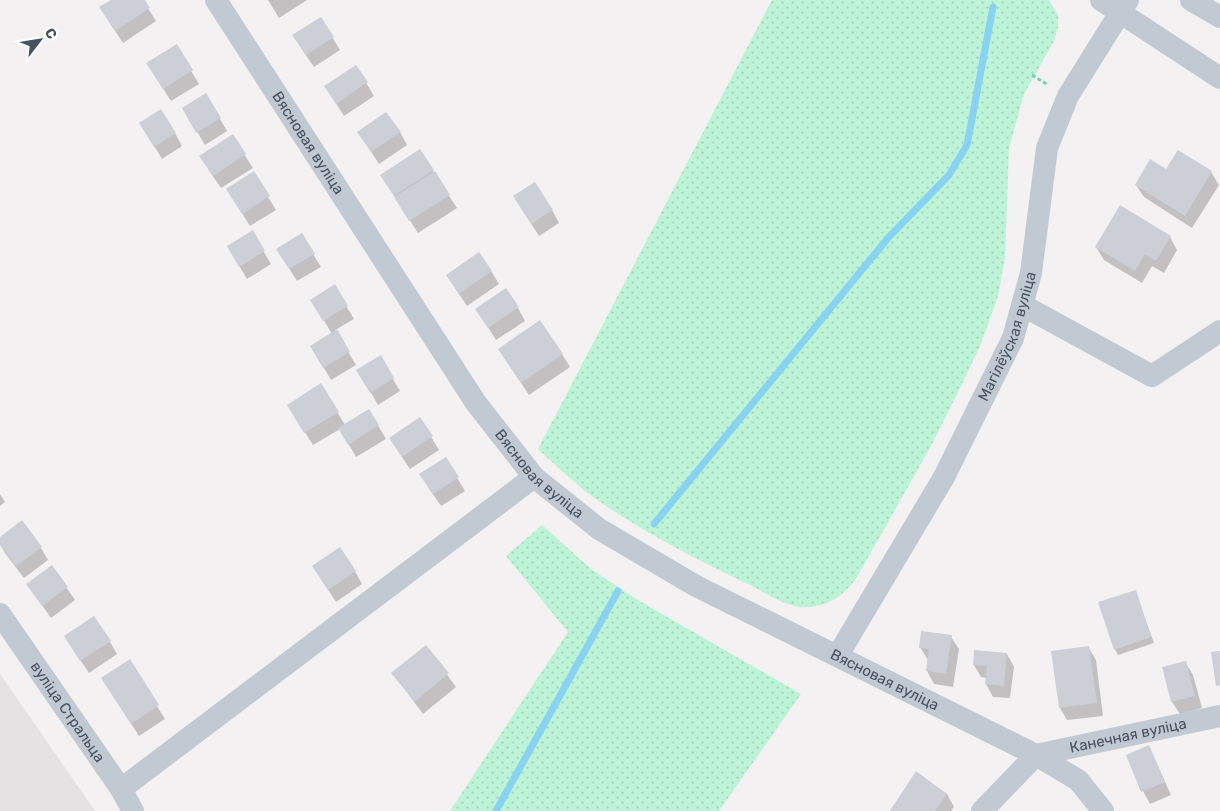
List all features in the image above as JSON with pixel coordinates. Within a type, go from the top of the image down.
[{"type":"street","name":"Вясновая вуліца","points":[[216,0],[476,403],[534,477],[607,534],[696,586],[838,654],[1036,755],[1078,780],[1103,811]]},
{"type":"street","points":[[1101,0],[1124,6],[1220,78]]},
{"type":"street","points":[[1191,0],[1220,18]]},
{"type":"street","name":"Магілёўская вуліца","points":[[838,654],[944,478],[1013,338],[1031,273],[1047,148],[1068,96],[1124,6]]},
{"type":"street","points":[[1022,306],[1152,376],[1220,331]]},
{"type":"street","points":[[121,789],[534,477]]},
{"type":"street","name":"вуліца Стральца","points":[[0,614],[121,789],[133,811]]},
{"type":"street","name":"Канечная вуліца","points":[[1036,755],[1220,716]]},
{"type":"street","points":[[982,811],[1036,755]]},
{"type":"shaded area","points":[[0,674],[95,811],[0,811]]},
{"type":"green space","points":[[772,0],[1049,0],[1058,15],[1058,27],[1054,41],[1024,94],[1009,148],[1005,257],[998,296],[981,344],[931,446],[857,577],[842,594],[830,602],[808,607],[785,603],[692,556],[619,515],[569,477],[538,449]]},
{"type":"green space","points":[[542,525],[591,569],[636,599],[801,694],[719,811],[450,811],[568,632],[506,556]]},
{"type":"building","points":[[111,0],[145,0],[150,8],[115,31],[99,7]]},
{"type":"building","points":[[321,17],[334,37],[306,55],[292,35]]},
{"type":"building","points":[[177,44],[193,70],[163,89],[146,63]]},
{"type":"building","points":[[356,65],[368,82],[336,104],[324,86]]},
{"type":"building","points":[[206,93],[221,118],[196,133],[182,108]]},
{"type":"building","points":[[161,109],[176,133],[154,147],[139,123]]},
{"type":"building","points":[[386,112],[401,132],[371,152],[357,132]]},
{"type":"building","points":[[233,134],[246,154],[213,176],[199,156]]},
{"type":"building","points":[[420,149],[434,170],[394,196],[380,175]]},
{"type":"building","points":[[1178,150],[1212,171],[1185,216],[1135,185],[1150,159],[1166,169]]},
{"type":"building","points":[[254,171],[270,196],[242,214],[226,189]]},
{"type":"building","points":[[435,171],[450,195],[409,221],[394,197]]},
{"type":"building","points":[[535,182],[553,210],[531,224],[513,196]]},
{"type":"building","points":[[1120,205],[1171,236],[1156,261],[1145,254],[1135,271],[1095,247]]},
{"type":"building","points":[[253,230],[265,251],[239,267],[227,246]]},
{"type":"building","points":[[302,233],[315,254],[289,269],[276,249]]},
{"type":"building","points":[[479,252],[492,271],[459,294],[446,275]]},
{"type":"building","points":[[335,284],[348,306],[323,321],[310,300]]},
{"type":"building","points":[[506,288],[519,307],[488,328],[475,309]]},
{"type":"building","points":[[540,320],[563,354],[521,383],[498,349]]},
{"type":"building","points":[[337,329],[350,352],[323,368],[310,346]]},
{"type":"building","points":[[381,355],[394,378],[370,393],[356,370]]},
{"type":"building","points":[[321,383],[339,412],[304,433],[287,405]]},
{"type":"building","points":[[369,409],[379,425],[348,445],[338,428]]},
{"type":"building","points":[[420,417],[433,436],[402,457],[389,438]]},
{"type":"building","points":[[446,457],[459,477],[433,494],[419,474]]},
{"type":"building","points":[[22,520],[42,547],[16,566],[0,545],[0,537]]},
{"type":"building","points":[[340,547],[356,571],[328,590],[312,566]]},
{"type":"building","points":[[52,565],[68,587],[42,606],[26,584]]},
{"type":"building","points":[[1136,590],[1151,637],[1114,650],[1098,602]]},
{"type":"building","points":[[94,616],[111,641],[80,661],[64,636]]},
{"type":"building","points":[[921,631],[952,635],[946,674],[926,671],[929,649],[919,648]]},
{"type":"building","points":[[426,645],[449,673],[415,702],[391,673]]},
{"type":"building","points":[[1089,646],[1097,703],[1059,708],[1051,651]]},
{"type":"building","points":[[974,650],[1007,653],[1004,686],[985,684],[987,666],[973,665]]},
{"type":"building","points":[[1220,651],[1220,685],[1216,686],[1211,652]]},
{"type":"building","points":[[130,659],[159,705],[131,724],[101,678]]},
{"type":"building","points":[[1186,661],[1195,696],[1171,702],[1162,667]]},
{"type":"building","points":[[1149,745],[1165,782],[1141,792],[1126,755]]},
{"type":"building","points":[[916,771],[947,794],[935,811],[890,811]]},
{"type":"waterway","points":[[654,524],[888,238],[949,175],[967,145],[993,7]]},
{"type":"waterway","points":[[496,811],[618,591]]}]
